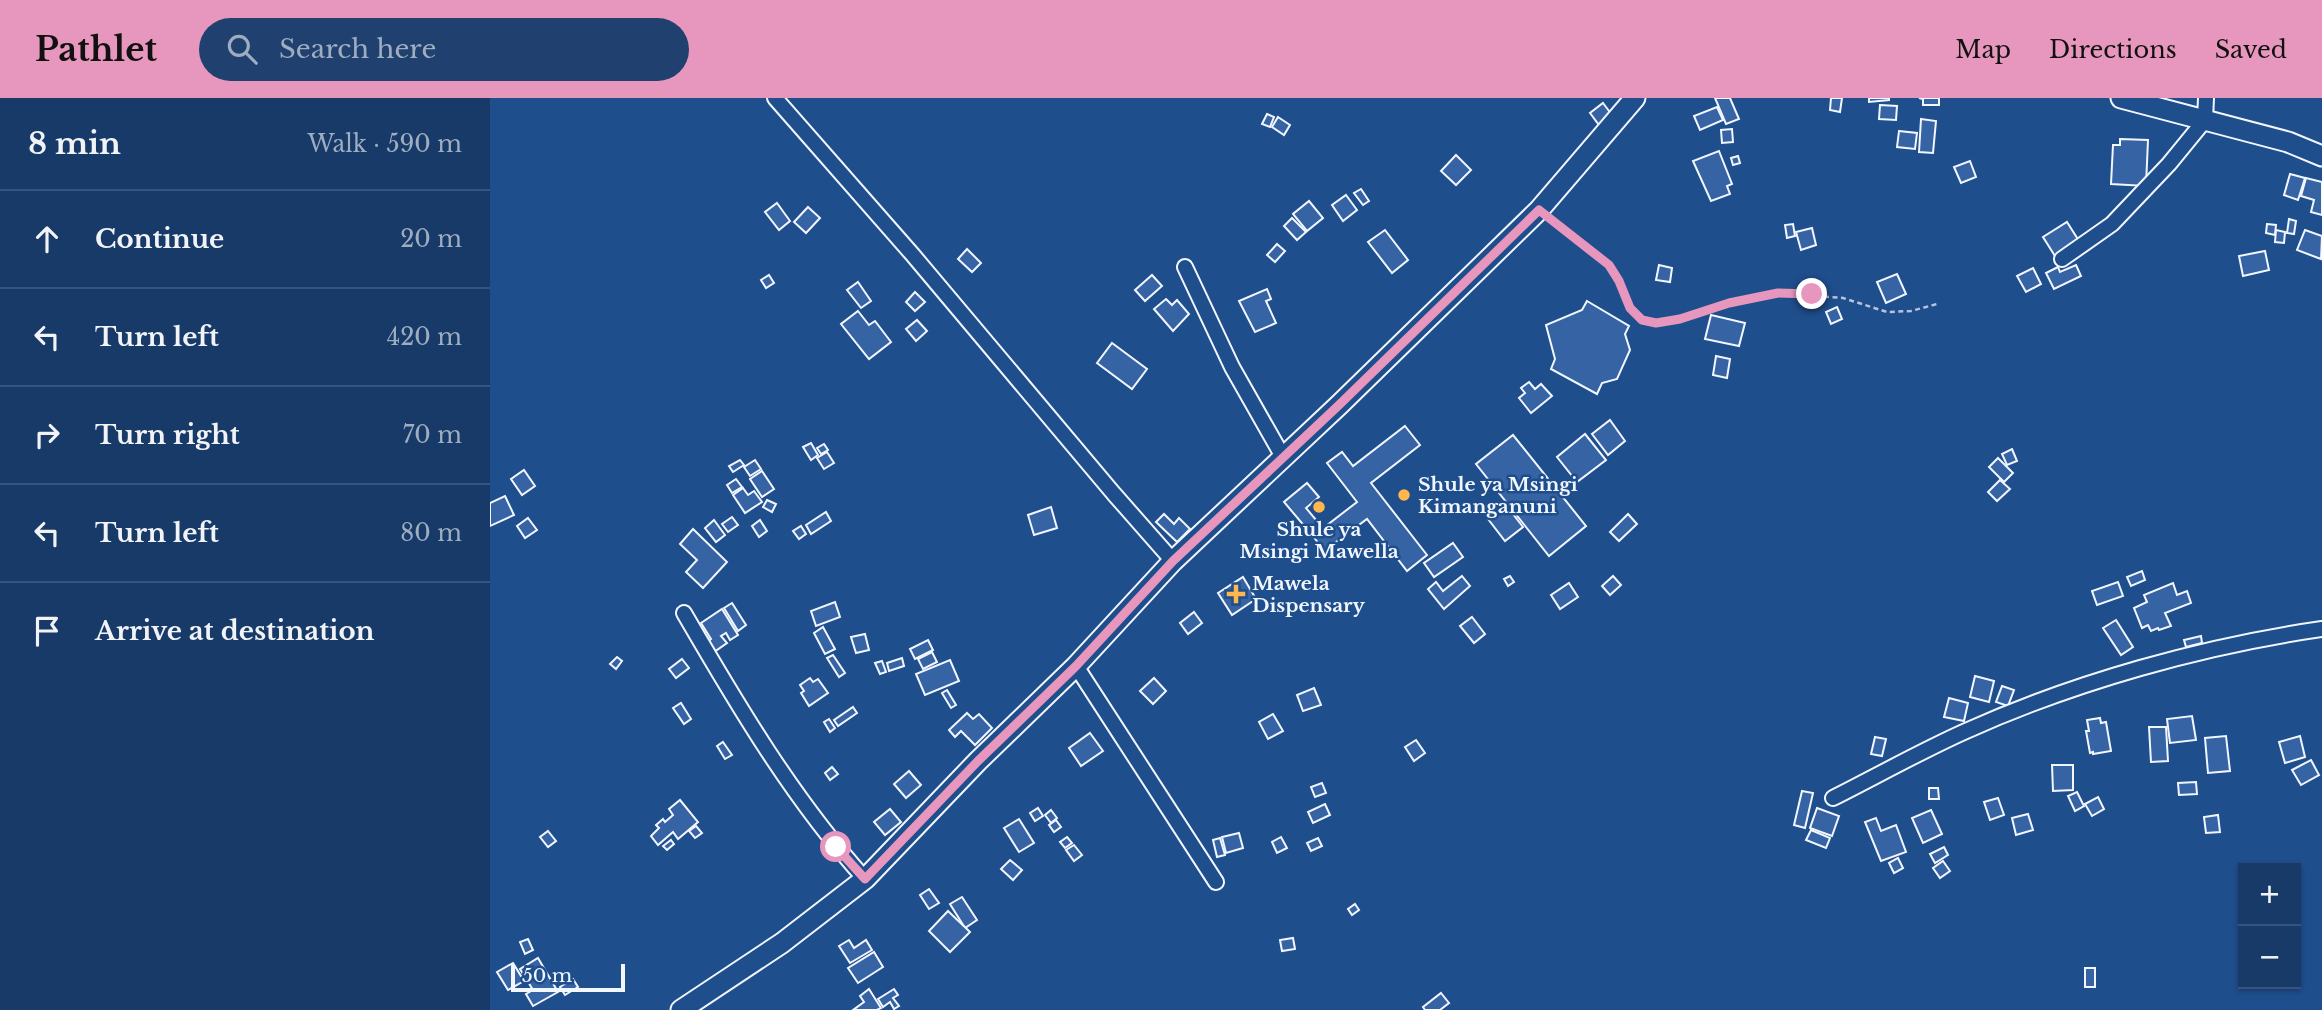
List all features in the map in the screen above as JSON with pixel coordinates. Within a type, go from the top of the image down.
[{"type":"street","points":[[775,98],[912,254],[1173,561]]},
{"type":"street","points":[[681,1010],[782,943],[865,879],[978,761],[1076,666],[1173,561],[1539,210],[1634,98]]},
{"type":"street","points":[[2121,98],[2288,142],[2322,156]]},
{"type":"street","points":[[2062,259],[2112,224],[2169,164],[2205,120],[2206,98]]},
{"type":"street","points":[[1185,267],[1232,366],[1283,457]]},
{"type":"street","points":[[684,613],[784,776],[836,847],[865,879]]},
{"type":"street","points":[[1833,798],[1965,732],[2046,699],[2168,661],[2274,636],[2322,629]]},
{"type":"street","points":[[1076,666],[1216,882]]},
{"type":"path","points":[[1539,210],[1609,265],[1630,308],[1642,320],[1656,323],[1680,319],[1729,303],[1778,293],[1843,298],[1887,312],[1911,311],[1937,304]]},
{"type":"building","points":[[1715,98],[1730,98],[1739,119],[1726,124]]},
{"type":"building","points":[[1831,98],[1842,98],[1840,112],[1830,110]]},
{"type":"building","points":[[1869,98],[1889,98],[1889,100],[1869,102]]},
{"type":"building","points":[[1919,98],[1939,98],[1939,105],[1923,105],[1923,99]]},
{"type":"building","points":[[1603,103],[1612,115],[1599,125],[1590,113]]},
{"type":"building","points":[[1880,105],[1897,106],[1896,120],[1879,119]]},
{"type":"building","points":[[1717,107],[1723,120],[1700,130],[1694,116]]},
{"type":"building","points":[[1267,114],[1274,117],[1270,127],[1262,124]]},
{"type":"building","points":[[1278,117],[1290,125],[1284,135],[1272,127]]},
{"type":"building","points":[[1921,119],[1936,121],[1933,153],[1919,152]]},
{"type":"building","points":[[1732,129],[1733,142],[1722,143],[1721,130]]},
{"type":"building","points":[[1899,131],[1917,133],[1915,149],[1897,147]]},
{"type":"building","points":[[2120,139],[2148,140],[2146,186],[2111,184],[2113,145],[2120,145]]},
{"type":"building","points":[[1719,151],[1732,184],[1727,186],[1730,194],[1711,201],[1693,161]]},
{"type":"building","points":[[1456,155],[1471,170],[1456,185],[1441,171]]},
{"type":"building","points":[[1738,156],[1740,163],[1733,165],[1731,158]]},
{"type":"building","points":[[1970,161],[1976,177],[1961,183],[1954,167]]},
{"type":"building","points":[[2290,174],[2305,178],[2298,200],[2284,195]]},
{"type":"building","points":[[2306,178],[2322,182],[2322,215],[2311,212],[2314,200],[2301,196]]},
{"type":"building","points":[[1361,189],[1369,201],[1363,205],[1354,193]]},
{"type":"building","points":[[1346,195],[1357,210],[1343,221],[1332,205]]},
{"type":"building","points":[[1309,201],[1323,218],[1307,231],[1293,214]]},
{"type":"building","points":[[777,203],[790,221],[779,230],[765,212]]},
{"type":"building","points":[[808,207],[820,218],[806,233],[794,222]]},
{"type":"building","points":[[1292,218],[1306,232],[1297,240],[1284,226]]},
{"type":"building","points":[[2289,219],[2296,221],[2294,234],[2287,233]]},
{"type":"building","points":[[2067,222],[2079,241],[2055,256],[2043,237]]},
{"type":"building","points":[[1793,224],[1795,236],[1787,238],[1785,225]]},
{"type":"building","points":[[2267,224],[2276,225],[2275,235],[2266,233]]},
{"type":"building","points":[[1812,228],[1816,245],[1801,250],[1796,232]]},
{"type":"building","points":[[1385,230],[1408,260],[1392,273],[1368,242]]},
{"type":"building","points":[[2276,230],[2285,232],[2284,243],[2275,242]]},
{"type":"building","points":[[2305,230],[2322,236],[2321,259],[2297,250]]},
{"type":"building","points":[[1277,244],[1285,251],[1275,262],[1267,255]]},
{"type":"building","points":[[967,249],[981,263],[972,272],[958,259]]},
{"type":"building","points":[[2265,251],[2269,270],[2243,276],[2239,256]]},
{"type":"building","points":[[1659,265],[1672,268],[1670,282],[1656,280]]},
{"type":"building","points":[[2076,265],[2081,276],[2054,289],[2046,273],[2058,267],[2060,272]]},
{"type":"building","points":[[2033,268],[2041,284],[2026,292],[2017,276]]},
{"type":"building","points":[[1897,274],[1906,294],[1886,303],[1877,282]]},
{"type":"building","points":[[769,275],[774,283],[766,288],[761,280]]},
{"type":"building","points":[[1152,275],[1162,286],[1145,301],[1135,290]]},
{"type":"building","points":[[858,282],[871,301],[861,308],[847,290]]},
{"type":"building","points":[[1267,289],[1271,299],[1266,301],[1276,323],[1255,332],[1239,301]]},
{"type":"building","points":[[915,292],[925,302],[915,311],[906,302]]},
{"type":"building","points":[[1166,299],[1172,305],[1177,300],[1189,314],[1173,331],[1154,309]]},
{"type":"building","points":[[1587,301],[1629,326],[1625,334],[1630,350],[1617,379],[1602,383],[1597,394],[1551,369],[1555,359],[1546,325],[1582,310]]},
{"type":"building","points":[[1837,307],[1842,319],[1831,324],[1826,312]]},
{"type":"building","points":[[858,311],[869,325],[875,321],[891,342],[869,359],[841,324]]},
{"type":"building","points":[[1711,315],[1745,323],[1739,346],[1705,339]]},
{"type":"building","points":[[917,320],[927,331],[916,341],[906,329]]},
{"type":"building","points":[[1112,343],[1147,369],[1132,389],[1097,363]]},
{"type":"building","points":[[1716,356],[1730,359],[1727,378],[1713,375]]},
{"type":"building","points":[[1529,382],[1535,389],[1541,384],[1552,396],[1531,413],[1519,398],[1525,393],[1521,388]]},
{"type":"building","points":[[1610,420],[1625,441],[1608,455],[1592,434]]},
{"type":"building","points":[[1405,426],[1420,445],[1371,483],[1427,555],[1407,571],[1367,519],[1324,551],[1313,536],[1357,502],[1327,463],[1342,452],[1353,466]]},
{"type":"building","points":[[1585,434],[1606,460],[1577,482],[1557,457]]},
{"type":"building","points":[[1513,435],[1586,526],[1549,556],[1476,464]]},
{"type":"building","points":[[811,443],[818,455],[811,460],[803,447]]},
{"type":"building","points":[[824,444],[828,450],[821,454],[817,448]]},
{"type":"building","points":[[2012,449],[2017,461],[2007,465],[2002,454]]},
{"type":"building","points":[[827,452],[834,463],[824,469],[817,458]]},
{"type":"building","points":[[1998,458],[2013,473],[2004,482],[1989,467]]},
{"type":"building","points":[[740,460],[744,465],[733,472],[729,466]]},
{"type":"building","points":[[755,460],[761,469],[750,476],[744,467]]},
{"type":"building","points":[[524,470],[535,486],[522,495],[511,479]]},
{"type":"building","points":[[762,471],[774,489],[762,497],[750,479]]},
{"type":"building","points":[[736,479],[742,487],[732,493],[727,485]]},
{"type":"building","points":[[2000,480],[2010,489],[1997,501],[1988,492]]},
{"type":"building","points":[[1307,483],[1319,497],[1306,508],[1322,527],[1312,535],[1284,502]]},
{"type":"building","points":[[743,488],[748,495],[754,491],[762,502],[745,513],[733,495]]},
{"type":"building","points":[[505,496],[514,515],[490,526],[490,503]]},
{"type":"building","points":[[767,500],[776,504],[772,512],[763,507]]},
{"type":"building","points":[[1506,505],[1523,527],[1505,541],[1488,519]]},
{"type":"building","points":[[1051,507],[1057,528],[1034,535],[1028,515]]},
{"type":"building","points":[[826,512],[831,521],[811,534],[806,525]]},
{"type":"building","points":[[1164,514],[1174,524],[1179,518],[1190,529],[1177,542],[1156,522]]},
{"type":"building","points":[[1628,514],[1637,524],[1619,541],[1610,532]]},
{"type":"building","points":[[732,517],[738,525],[728,532],[722,524]]},
{"type":"building","points":[[528,518],[537,530],[525,538],[517,526]]},
{"type":"building","points":[[714,520],[725,535],[716,542],[705,528]]},
{"type":"building","points":[[760,520],[767,531],[759,537],[752,526]]},
{"type":"building","points":[[801,526],[806,534],[799,539],[793,531]]},
{"type":"building","points":[[693,529],[727,562],[703,588],[686,572],[697,560],[680,544]]},
{"type":"building","points":[[1453,543],[1463,557],[1434,577],[1424,563]]},
{"type":"building","points":[[2142,571],[2145,580],[2131,586],[2127,577]]},
{"type":"building","points":[[1462,576],[1470,586],[1444,609],[1428,589],[1436,582],[1443,591]]},
{"type":"building","points":[[1510,576],[1514,582],[1508,586],[1504,579]]},
{"type":"building","points":[[1613,576],[1621,585],[1610,595],[1602,586]]},
{"type":"building","name":"Mawela Dispensary","points":[[1243,577],[1256,599],[1232,615],[1218,593]]},
{"type":"building","points":[[2118,582],[2123,596],[2097,605],[2092,591]]},
{"type":"building","points":[[1569,583],[1578,597],[1560,609],[1551,595]]},
{"type":"building","points":[[2173,583],[2177,595],[2187,591],[2191,603],[2165,613],[2171,626],[2151,631],[2148,625],[2142,628],[2134,608],[2147,602],[2144,595]]},
{"type":"building","points":[[835,602],[840,617],[816,626],[811,611]]},
{"type":"building","points":[[732,603],[746,625],[738,631],[724,608]]},
{"type":"building","points":[[722,609],[738,635],[730,640],[726,633],[721,636],[727,643],[714,652],[707,642],[711,639],[701,623]]},
{"type":"building","points":[[1194,612],[1202,623],[1188,634],[1180,623]]},
{"type":"building","points":[[1472,617],[1485,634],[1474,643],[1460,626]]},
{"type":"building","points":[[2116,620],[2133,647],[2121,655],[2103,628]]},
{"type":"building","points":[[823,627],[835,649],[825,654],[814,633]]},
{"type":"building","points":[[865,634],[869,650],[856,653],[851,637]]},
{"type":"building","points":[[2201,636],[2202,643],[2186,647],[2184,640]]},
{"type":"building","points":[[928,640],[933,650],[915,659],[910,649]]},
{"type":"building","points":[[932,652],[937,662],[923,669],[918,659]]},
{"type":"building","points":[[833,655],[845,673],[839,677],[827,658]]},
{"type":"building","points":[[617,657],[622,661],[616,669],[610,664]]},
{"type":"building","points":[[902,658],[904,666],[889,671],[887,663]]},
{"type":"building","points":[[682,659],[689,668],[676,678],[669,669]]},
{"type":"building","points":[[950,660],[959,681],[925,695],[916,674]]},
{"type":"building","points":[[882,661],[886,672],[880,674],[875,663]]},
{"type":"building","points":[[1975,676],[1994,681],[1989,702],[1970,697]]},
{"type":"building","points":[[810,678],[813,682],[818,679],[828,693],[809,706],[801,693],[804,691],[800,685]]},
{"type":"building","points":[[1154,678],[1166,691],[1153,704],[1140,691]]},
{"type":"building","points":[[2002,686],[2014,690],[2008,706],[1996,702]]},
{"type":"building","points":[[1314,688],[1321,705],[1303,711],[1297,695]]},
{"type":"building","points":[[947,690],[956,705],[951,708],[942,693]]},
{"type":"building","points":[[1949,698],[1968,703],[1964,721],[1944,717]]},
{"type":"building","points":[[681,703],[691,719],[684,724],[673,708]]},
{"type":"building","points":[[853,707],[857,713],[838,726],[834,720]]},
{"type":"building","points":[[967,713],[973,719],[979,714],[992,728],[975,745],[961,731],[955,737],[949,730]]},
{"type":"building","points":[[1273,714],[1283,731],[1268,739],[1259,722]]},
{"type":"building","points":[[2192,716],[2196,740],[2170,743],[2167,719]]},
{"type":"building","points":[[2100,718],[2101,723],[2106,722],[2111,751],[2093,754],[2090,753],[2086,731],[2089,731],[2087,720]]},
{"type":"building","points":[[829,719],[835,728],[830,732],[824,722]]},
{"type":"building","points":[[2149,727],[2166,727],[2168,761],[2151,762]]},
{"type":"building","points":[[1090,733],[1103,751],[1081,766],[1069,748]]},
{"type":"building","points":[[2226,736],[2230,771],[2208,773],[2205,738]]},
{"type":"building","points":[[2300,736],[2305,757],[2285,763],[2279,742]]},
{"type":"building","points":[[1875,737],[1886,739],[1882,756],[1871,754]]},
{"type":"building","points":[[1416,740],[1425,753],[1414,761],[1405,747]]},
{"type":"building","points":[[723,742],[732,755],[725,759],[717,746]]},
{"type":"building","points":[[2311,760],[2319,775],[2301,785],[2292,770]]},
{"type":"building","points":[[2052,765],[2073,765],[2073,790],[2053,791]]},
{"type":"building","points":[[832,767],[838,774],[830,780],[825,773]]},
{"type":"building","points":[[909,771],[921,785],[906,798],[894,784]]},
{"type":"building","points":[[2196,782],[2197,794],[2179,795],[2178,783]]},
{"type":"building","points":[[1322,783],[1326,793],[1315,797],[1311,787]]},
{"type":"building","points":[[1929,788],[1938,788],[1939,799],[1929,799]]},
{"type":"building","points":[[1802,791],[1813,793],[1805,828],[1794,825]]},
{"type":"building","points":[[2077,792],[2084,806],[2075,811],[2068,796]]},
{"type":"building","points":[[2098,797],[2104,809],[2092,816],[2085,804]]},
{"type":"building","points":[[1998,798],[2004,815],[1990,820],[1984,802]]},
{"type":"building","points":[[680,800],[698,822],[678,839],[673,832],[658,845],[651,836],[659,828],[656,825],[673,815],[669,809]]},
{"type":"building","points":[[1325,804],[1330,815],[1313,823],[1308,812]]},
{"type":"building","points":[[1038,808],[1043,816],[1035,821],[1030,813]]},
{"type":"building","points":[[1817,808],[1839,816],[1832,836],[1810,828]]},
{"type":"building","points":[[890,809],[901,822],[885,835],[874,822]]},
{"type":"building","points":[[1051,810],[1057,818],[1051,823],[1045,815]]},
{"type":"building","points":[[1931,810],[1942,834],[1923,843],[1912,818]]},
{"type":"building","points":[[2028,814],[2033,830],[2016,835],[2012,818]]},
{"type":"building","points":[[2218,815],[2220,832],[2206,833],[2204,817]]},
{"type":"building","points":[[1876,818],[1881,831],[1896,825],[1906,852],[1881,861],[1865,822]]},
{"type":"building","points":[[1019,819],[1034,843],[1019,852],[1004,828]]},
{"type":"building","points":[[1056,820],[1061,827],[1054,832],[1049,825]]},
{"type":"building","points":[[696,826],[702,833],[695,838],[689,831]]},
{"type":"building","points":[[1811,830],[1830,838],[1826,848],[1806,840]]},
{"type":"building","points":[[548,831],[556,841],[548,847],[540,837]]},
{"type":"building","points":[[1239,833],[1243,848],[1226,853],[1222,837]]},
{"type":"building","points":[[1067,837],[1072,843],[1065,848],[1060,842]]},
{"type":"building","points":[[1281,837],[1287,848],[1277,853],[1272,842]]},
{"type":"building","points":[[1220,838],[1225,855],[1217,857],[1213,840]]},
{"type":"building","points":[[1318,838],[1322,846],[1311,851],[1307,843]]},
{"type":"building","points":[[671,840],[674,844],[667,850],[663,846]]},
{"type":"building","points":[[1074,845],[1082,855],[1074,861],[1066,850]]},
{"type":"building","points":[[1944,847],[1948,855],[1935,863],[1930,854]]},
{"type":"building","points":[[1898,858],[1903,868],[1894,873],[1889,863]]},
{"type":"building","points":[[1010,860],[1022,870],[1013,880],[1001,869]]},
{"type":"building","points":[[1943,861],[1950,871],[1940,878],[1933,868]]},
{"type":"building","points":[[929,889],[939,903],[929,909],[920,895]]},
{"type":"building","points":[[962,897],[977,920],[965,928],[950,904]]},
{"type":"building","points":[[1355,904],[1359,910],[1352,915],[1348,909]]},
{"type":"building","points":[[948,911],[970,932],[950,952],[929,931]]},
{"type":"building","points":[[1293,938],[1295,949],[1282,951],[1280,940]]},
{"type":"building","points":[[528,939],[533,950],[525,954],[520,942]]},
{"type":"building","points":[[849,940],[854,948],[866,940],[872,950],[850,963],[839,946]]},
{"type":"building","points":[[874,952],[883,967],[858,983],[848,968]]},
{"type":"building","points":[[538,958],[558,992],[533,1006],[526,994],[533,990],[520,969]]},
{"type":"building","points":[[513,963],[524,981],[508,990],[497,972]]},
{"type":"building","points":[[2085,968],[2095,968],[2095,987],[2085,987]]},
{"type":"building","points":[[573,979],[578,987],[565,995],[560,987]]},
{"type":"building","points":[[869,989],[881,1008],[853,1010],[864,1002],[860,996]]},
{"type":"building","points":[[894,989],[898,995],[893,998],[899,1006],[894,1009],[890,1002],[883,1007],[878,999]]},
{"type":"building","points":[[1441,993],[1449,1003],[1440,1010],[1425,1010],[1423,1007]]},
{"type":"place","name":"Shule ya Msingi Kimanganuni","points":[[1404,495]]},
{"type":"place","name":"Shule ya Msingi Mawella","points":[[1319,507]]},
{"type":"place","name":"Mawela Dispensary","points":[[1236,594]]},
{"type":"route","points":[[836,847],[865,879],[978,761],[1076,666],[1173,561],[1339,405],[1539,210],[1609,265],[1630,308],[1642,320],[1656,323],[1680,319],[1729,303],[1778,293],[1812,294]]}]
